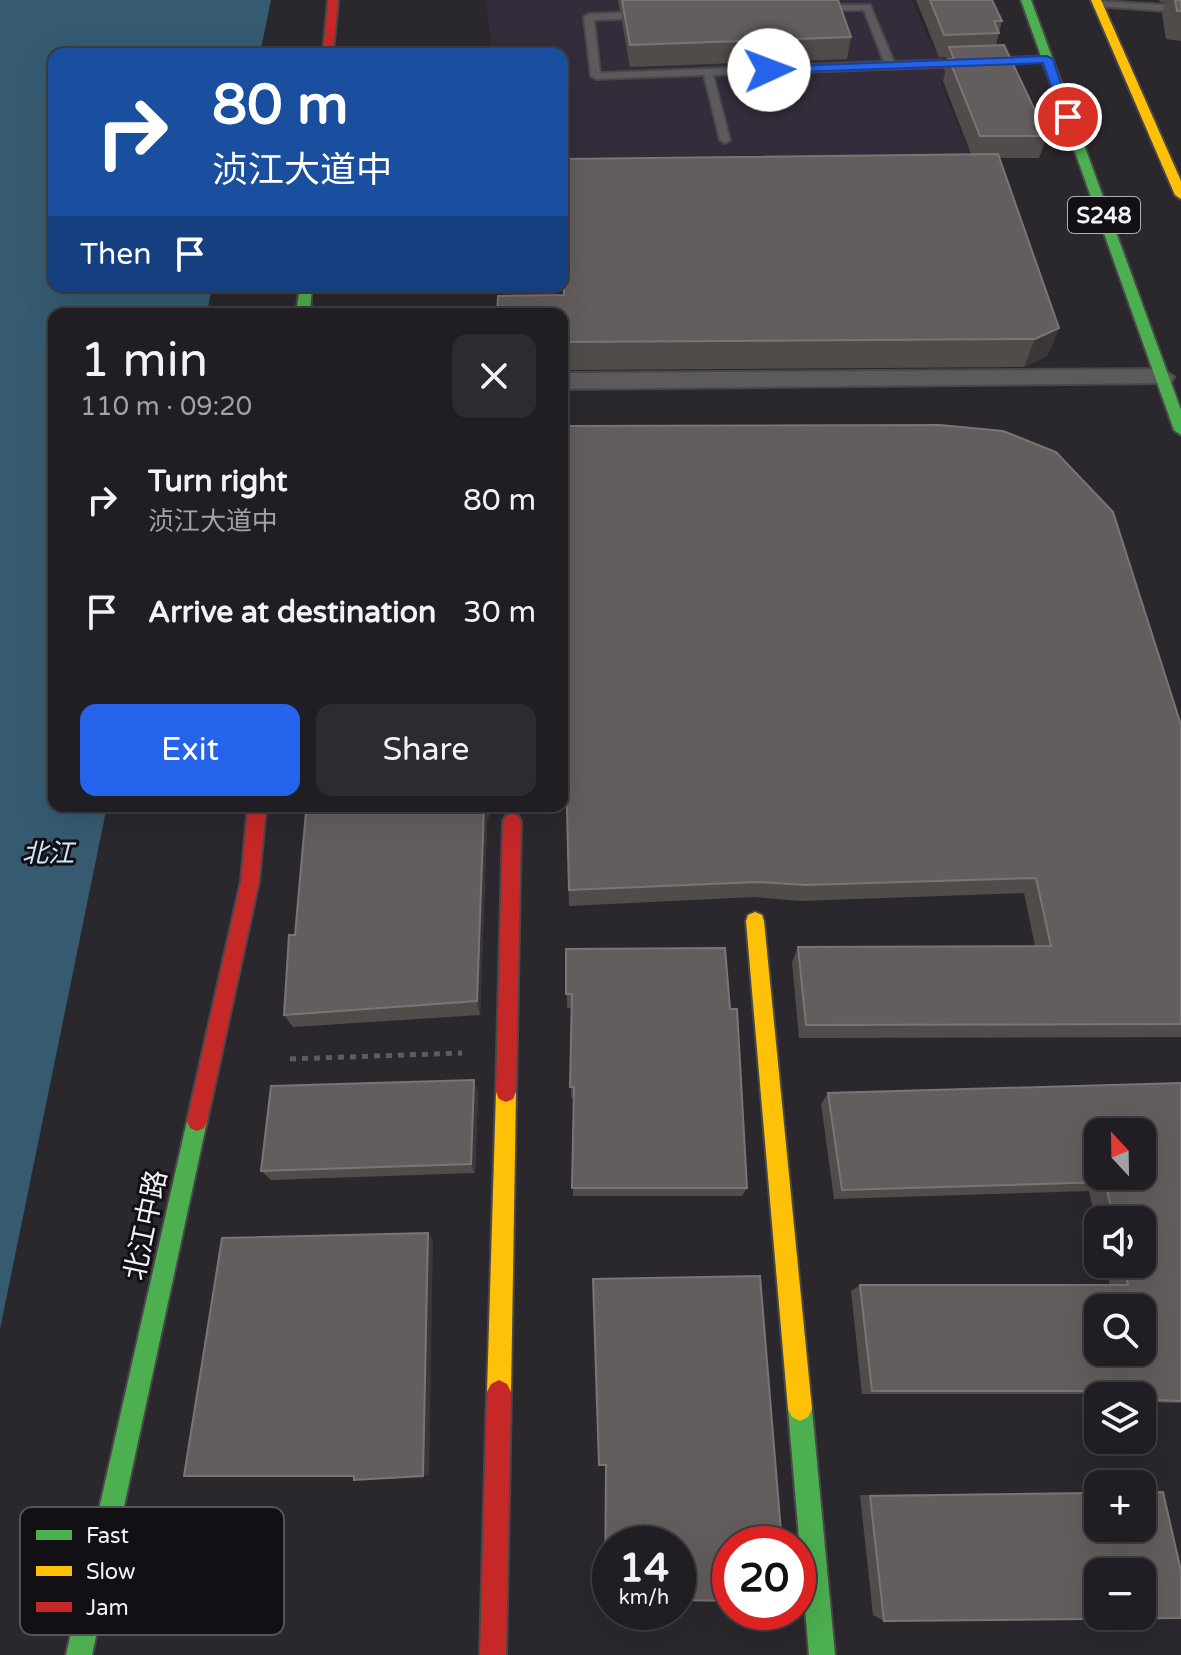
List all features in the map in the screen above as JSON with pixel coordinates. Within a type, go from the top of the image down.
[{"type":"street","points":[[329,48],[333,0]]},
{"type":"street","name":"S248","points":[[1026,0],[1181,430]]},
{"type":"street","points":[[1097,2],[1181,195]]},
{"type":"street","points":[[568,381],[1162,377]]},
{"type":"street","name":"北江中路","points":[[112,1507],[250,881],[256,812]]},
{"type":"street","points":[[493,1655],[512,821]]},
{"type":"street","points":[[755,921],[822,1655]]},
{"type":"street","name":"北江中路","points":[[79,1655],[83,1635]]},
{"type":"lane","points":[[1097,2],[1181,9]]},
{"type":"lane","points":[[805,9],[867,7],[890,65]]},
{"type":"lane","points":[[651,14],[589,17],[596,76],[1047,59]]},
{"type":"lane","points":[[708,72],[725,140]]},
{"type":"path","points":[[290,1059],[507,1052]]},
{"type":"shaded area","points":[[486,0],[912,0],[932,47],[989,45],[1003,78],[940,81],[979,177],[568,182],[568,48],[491,48]]},
{"type":"water","name":"北江","points":[[0,0],[271,0],[261,48],[48,48],[48,292],[211,292],[208,308],[48,308],[48,812],[106,812],[0,1329]]},
{"type":"building","points":[[622,0],[838,0],[851,37],[630,45]]},
{"type":"building","points":[[930,0],[992,0],[1002,21],[994,21],[999,33],[944,35]]},
{"type":"building","points":[[1175,0],[1181,0],[1181,11],[1177,11]]},
{"type":"building","points":[[1004,45],[1047,136],[980,136],[949,59],[954,59],[949,47]]},
{"type":"building","points":[[998,154],[1059,328],[1035,339],[568,342],[568,308],[497,308],[498,296],[564,295],[564,292],[568,292],[568,159]]},
{"type":"building","points":[[940,425],[1003,431],[1056,452],[1113,512],[1181,725],[1181,1024],[806,1025],[798,947],[1051,946],[1036,878],[806,885],[758,882],[569,890],[568,426]]},
{"type":"building","points":[[306,812],[484,812],[477,1001],[284,1015],[289,935],[295,935]]},
{"type":"building","points":[[725,948],[730,1009],[737,1009],[747,1188],[572,1188],[572,994],[566,994],[566,949]]},
{"type":"building","points":[[474,1080],[471,1164],[261,1171],[271,1086]]},
{"type":"building","points":[[1181,1083],[1181,1401],[1156,1400],[1156,1382],[1084,1382],[1084,1391],[872,1391],[860,1285],[1128,1285],[1127,1278],[1156,1278],[1156,1206],[1111,1206],[1107,1190],[1156,1190],[1156,1118],[1084,1118],[1084,1183],[842,1190],[828,1093]]},
{"type":"building","points":[[428,1233],[423,1476],[354,1480],[354,1476],[184,1476],[222,1238]]},
{"type":"building","points":[[760,1276],[781,1526],[712,1526],[712,1601],[696,1600],[696,1526],[606,1526],[606,1465],[599,1465],[593,1279]]},
{"type":"building","points":[[1156,1492],[1163,1492],[1181,1571],[1181,1618],[1156,1618],[1156,1558],[1084,1558],[1084,1619],[884,1621],[870,1496],[1084,1493],[1084,1542],[1156,1542]]},
{"type":"traffic: fast","points":[[1026,0],[1181,430]]},
{"type":"traffic: fast","points":[[304,308],[305,292]]},
{"type":"traffic: fast","points":[[112,1507],[197,1121]]},
{"type":"traffic: fast","points":[[800,1409],[822,1655]]},
{"type":"traffic: fast","points":[[79,1655],[83,1635]]},
{"type":"traffic: slow","points":[[1096,0],[1181,195]]},
{"type":"traffic: slow","points":[[755,921],[800,1409]]},
{"type":"traffic: slow","points":[[499,1392],[506,1092]]},
{"type":"traffic: jam","points":[[329,48],[333,0]]},
{"type":"traffic: jam","points":[[197,1121],[250,881],[256,812]]},
{"type":"traffic: jam","points":[[506,1092],[512,821]]},
{"type":"traffic: jam","points":[[493,1655],[499,1392]]},
{"type":"route","points":[[769,70],[1047,59],[1068,117]]}]
